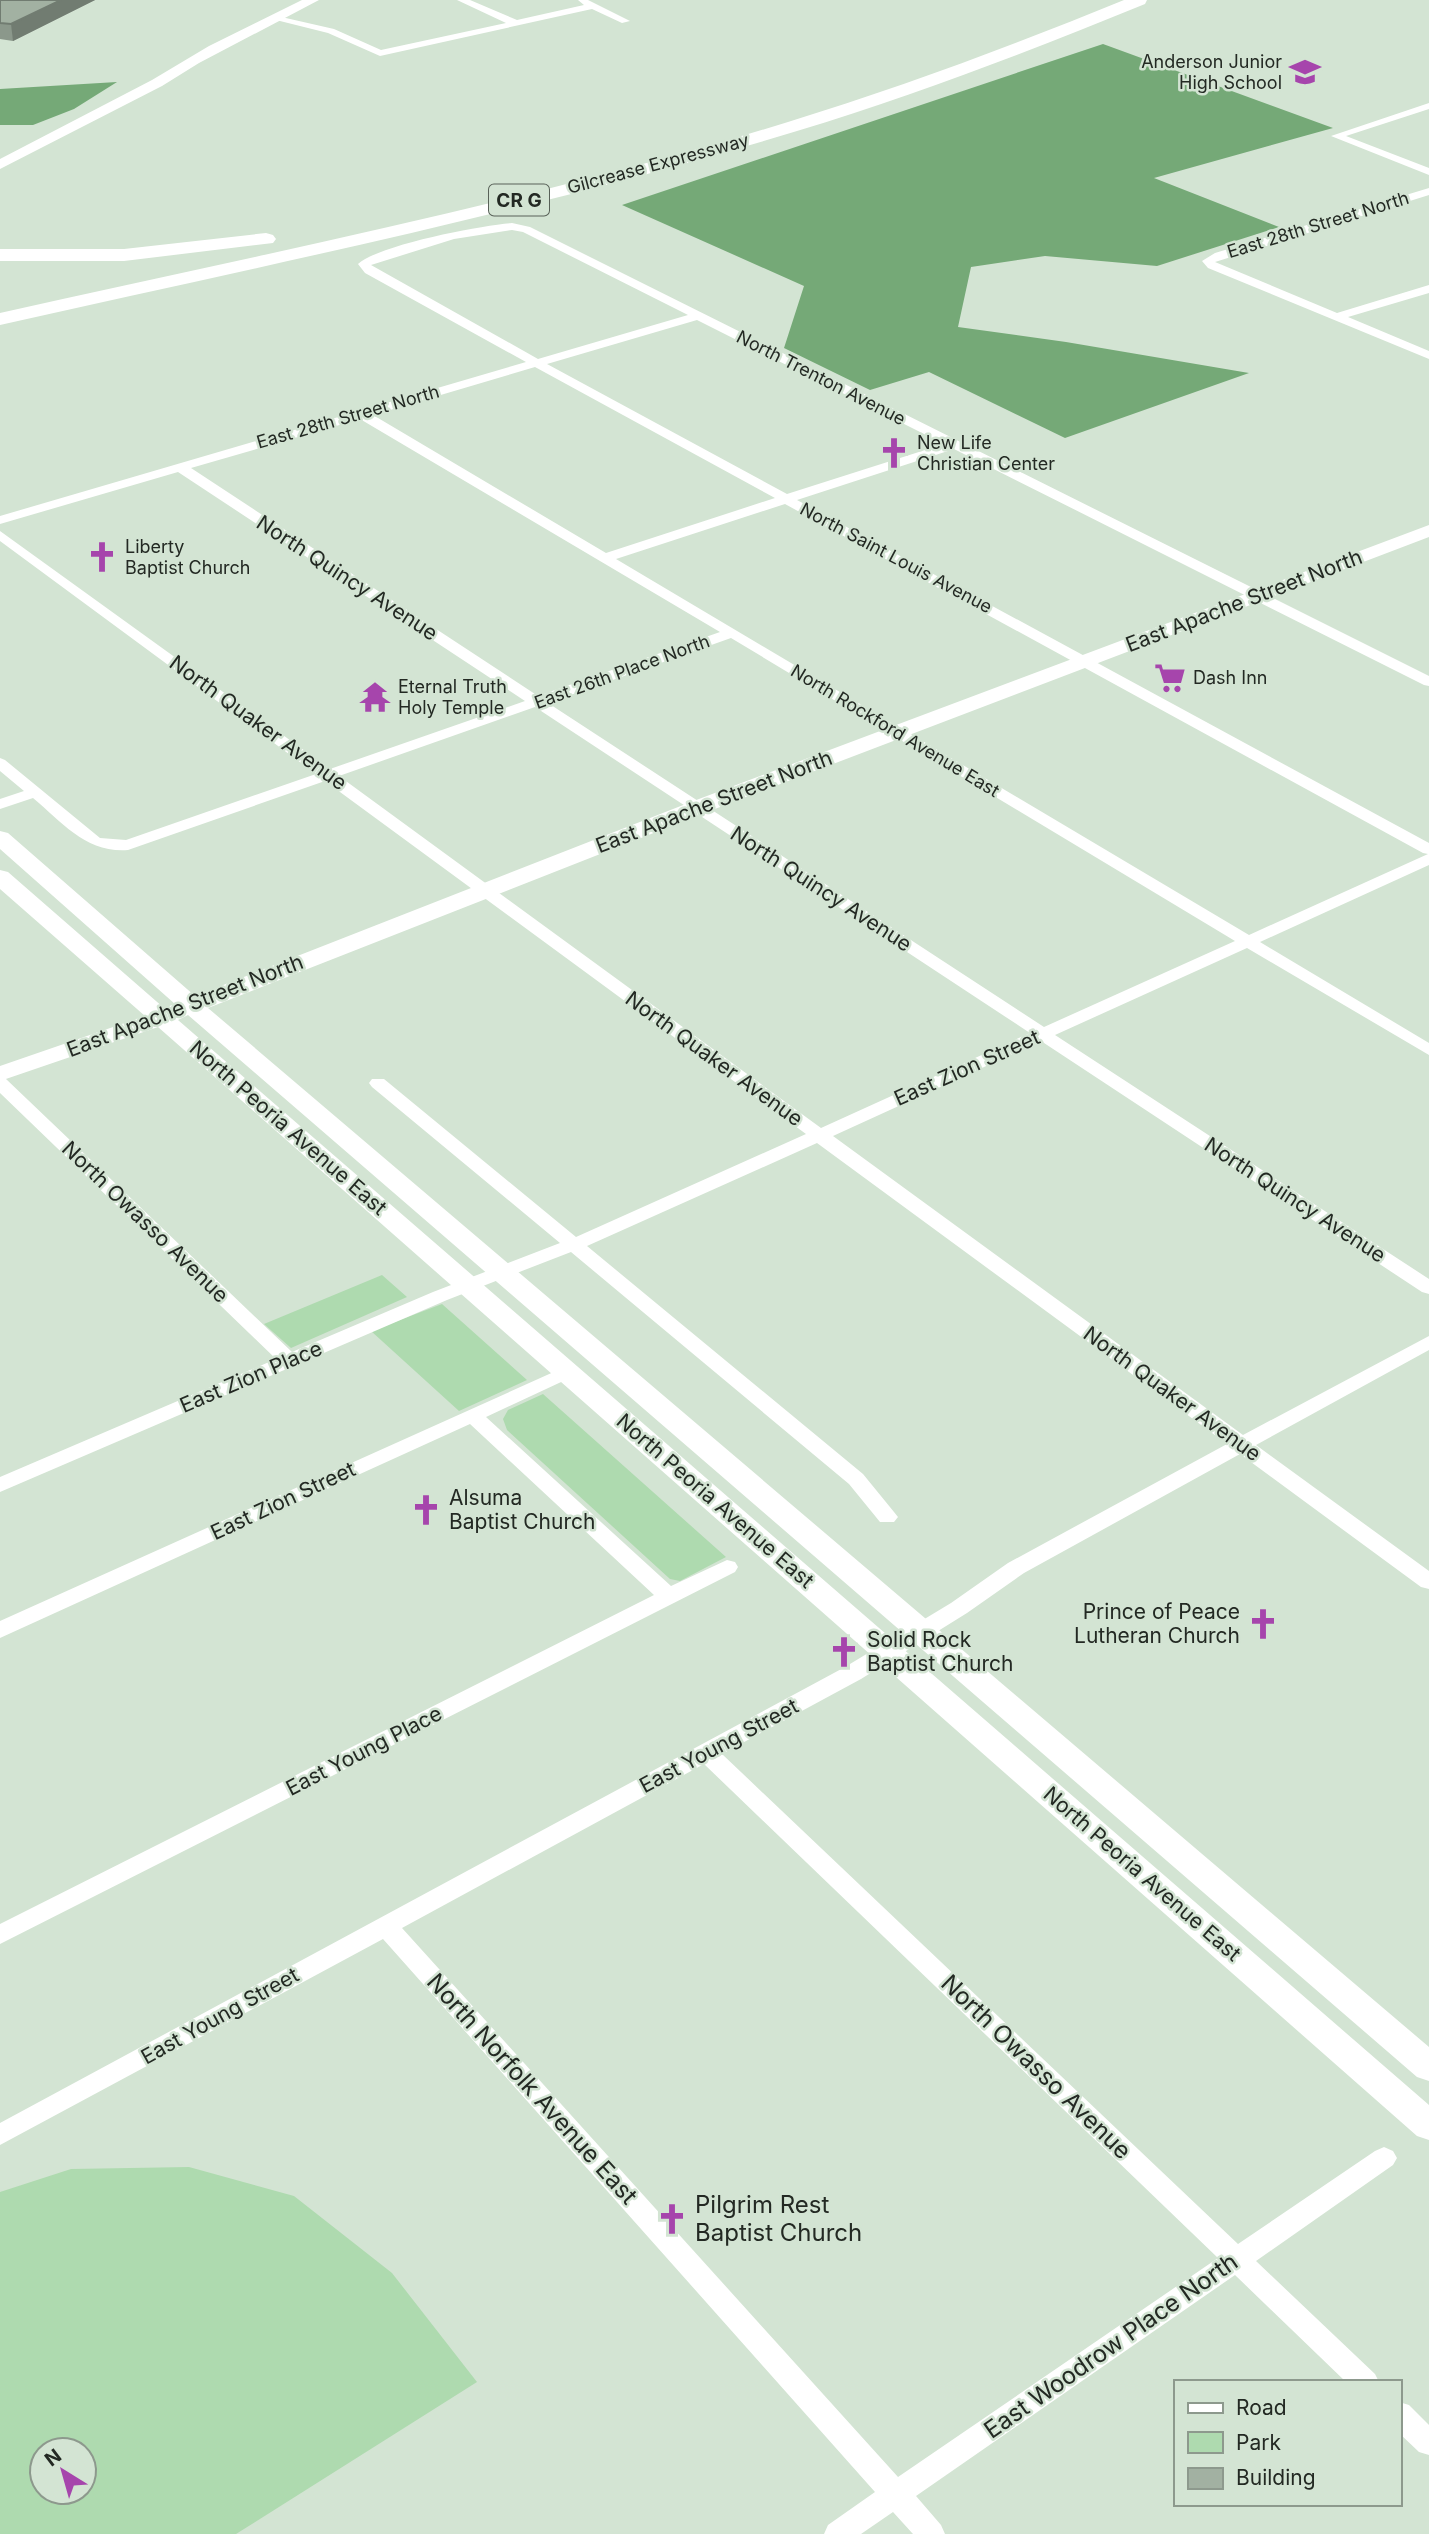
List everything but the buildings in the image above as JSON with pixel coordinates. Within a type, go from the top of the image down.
[{"type":"highway","name":"Gilcrease Expressway","points":[[0,301],[556,175],[770,116],[925,67],[1097,0]]},
{"type":"highway","name":"Gilcrease Expressway","points":[[0,319],[536,197],[731,145],[905,90],[1028,46],[1139,0]]},
{"type":"highway","points":[[0,255],[80,256],[159,252],[296,235]]},
{"type":"main road","points":[[0,165],[312,0]]},
{"type":"main road","name":"East Apache Street North","points":[[0,1074],[96,1042],[699,807],[1429,531]]},
{"type":"main road","name":"North Peoria Avenue East","points":[[0,838],[190,1005],[1429,2067]]},
{"type":"main road","name":"North Peoria Avenue East","points":[[4,885],[161,1017],[1429,2126]]},
{"type":"street","points":[[462,0],[515,23]]},
{"type":"street","points":[[277,19],[331,31],[380,53],[603,0]]},
{"type":"street","points":[[586,4],[625,21]]},
{"type":"street","points":[[1429,106],[1335,136],[1429,172]]},
{"type":"street","name":"East 28th Street North","points":[[1338,317],[1212,266],[1208,261],[1219,255],[1429,191]]},
{"type":"street","name":"North Trenton Avenue","points":[[364,264],[375,258],[492,227],[513,226],[526,229],[1429,682]]},
{"type":"street","name":"North Saint Louis Avenue","points":[[364,264],[369,271],[533,362],[1087,661],[1429,850]]},
{"type":"street","points":[[1338,317],[1429,289]]},
{"type":"street","name":"East 28th Street North","points":[[0,520],[697,316]]},
{"type":"street","points":[[1338,317],[1429,355]]},
{"type":"street","name":"North Rockford Avenue East","points":[[360,413],[1429,1050]]},
{"type":"street","points":[[604,558],[953,445]]},
{"type":"street","name":"North Quincy Avenue","points":[[178,466],[1429,1288]]},
{"type":"street","name":"North Quaker Avenue","points":[[0,535],[1429,1582]]},
{"type":"street","name":"East 26th Place North","points":[[115,846],[142,842],[732,633]]},
{"type":"street","points":[[0,763],[94,841],[115,846]]},
{"type":"street","points":[[0,804],[36,792]]},
{"type":"street","name":"East Zion Street","points":[[502,1271],[573,1244],[1429,859]]},
{"type":"street","name":"North Owasso Avenue","points":[[0,1083],[289,1360]]},
{"type":"street","points":[[378,1083],[856,1479],[887,1517]]},
{"type":"street","name":"East Zion Place","points":[[0,1485],[502,1271]]},
{"type":"street","name":"East Young Street","points":[[0,2135],[853,1674],[1016,1568],[1429,1342]]},
{"type":"street","name":"East Zion Street","points":[[0,1630],[567,1372]]},
{"type":"street","points":[[472,1415],[669,1596]]},
{"type":"street","name":"East Young Place","points":[[0,1935],[727,1567]]},
{"type":"street","name":"North Owasso Avenue","points":[[706,1752],[1363,2380]]},
{"type":"street","name":"North Norfolk Avenue East","points":[[386,1926],[932,2534]]},
{"type":"street","name":"East Woodrow Place North","points":[[838,2534],[1384,2158]]},
{"type":"street","points":[[1401,2416],[1429,2443]]},
{"type":"green space","points":[[1103,44],[1333,128],[1154,178],[1279,227],[1157,266],[1045,256],[971,267],[958,327],[1249,373],[1065,438],[929,372],[870,390],[784,348],[804,286],[622,205]]},
{"type":"green space","points":[[117,82],[74,109],[33,125],[0,125],[0,89]]},
{"type":"green space","points":[[382,1275],[407,1297],[291,1348],[264,1324]]},
{"type":"green space","points":[[442,1304],[527,1380],[459,1411],[371,1331]]},
{"type":"green space","points":[[543,1394],[726,1557],[680,1581],[670,1579],[507,1430],[503,1419],[508,1410]]},
{"type":"green space","points":[[189,2167],[294,2196],[392,2273],[477,2382],[236,2534],[0,2534],[0,2192],[71,2169]]},
{"type":"place","name":"Anderson Junior High School","points":[[1305,72]]},
{"type":"place","name":"New Life Christian Center","points":[[894,453]]},
{"type":"place","name":"Liberty Baptist Church","points":[[102,557]]},
{"type":"place","name":"Dash Inn","points":[[1170,678]]},
{"type":"place","name":"Eternal Truth Holy Temple","points":[[375,697]]},
{"type":"place","name":"Alsuma Baptist Church","points":[[426,1510]]},
{"type":"place","name":"Prince of Peace Lutheran Church","points":[[1263,1624]]},
{"type":"place","name":"Solid Rock Baptist Church","points":[[844,1652]]},
{"type":"place","name":"Pilgrim Rest Baptist Church","points":[[672,2219]]}]
